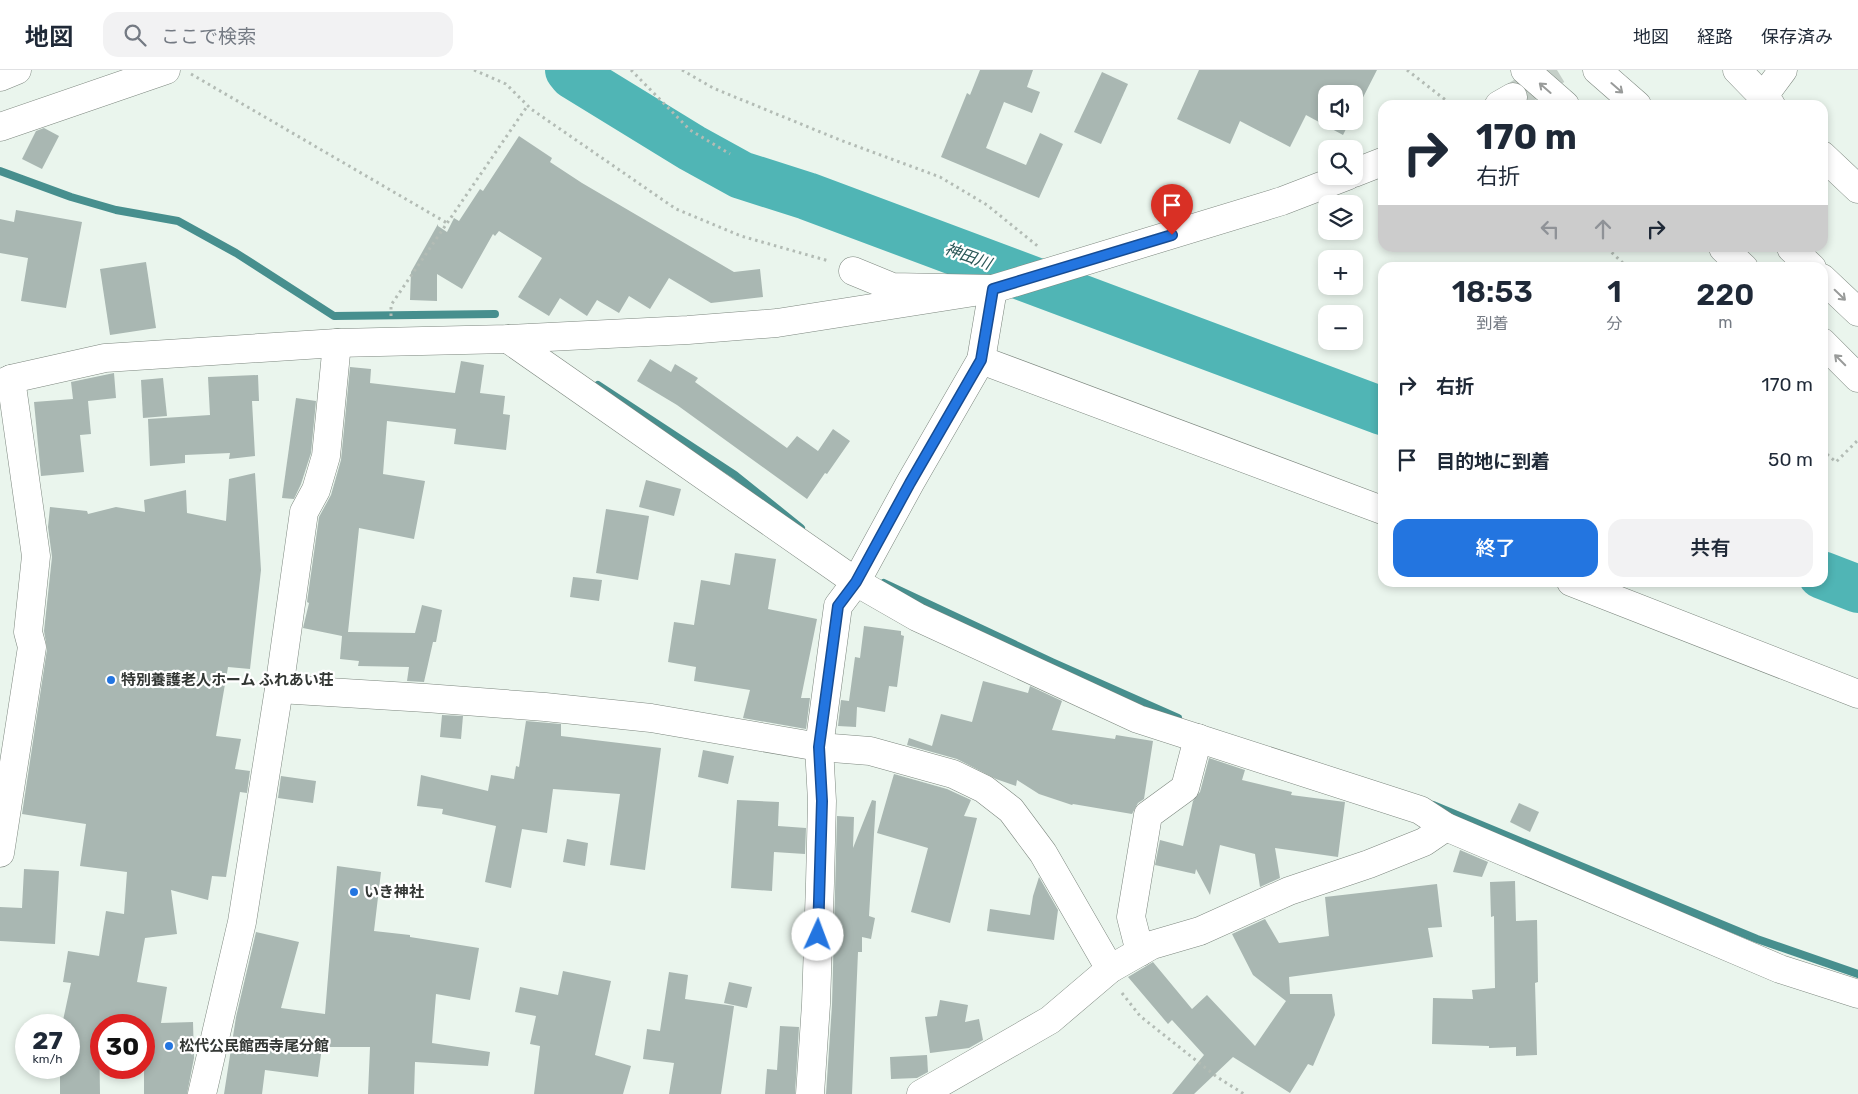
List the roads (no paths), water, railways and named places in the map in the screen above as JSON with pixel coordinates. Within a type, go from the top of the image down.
[{"type":"main road","points":[[0,77],[17,70]]},
{"type":"main road","points":[[0,128],[166,70]]},
{"type":"main road","points":[[1525,70],[1559,100]]},
{"type":"main road","points":[[1597,70],[1630,100]]},
{"type":"main road","points":[[1737,70],[1766,100]]},
{"type":"main road","points":[[1768,100],[1783,70]]},
{"type":"main road","points":[[1828,161],[1858,189]]},
{"type":"main road","points":[[1363,170],[1378,164]]},
{"type":"main road","points":[[0,853],[32,647],[28,632],[36,556],[5,382],[105,358],[337,342],[508,339],[688,330],[777,323],[993,289],[1282,202],[1324,185]]},
{"type":"main road","points":[[1727,252],[1738,262]]},
{"type":"main road","points":[[1795,252],[1806,262]]},
{"type":"main road","points":[[853,271],[892,287],[993,289]]},
{"type":"main road","points":[[1828,284],[1858,312]]},
{"type":"main road","points":[[810,1094],[816,1004],[820,883],[822,801],[819,747],[838,606],[856,582],[981,360],[993,289]]},
{"type":"main road","points":[[508,339],[856,582],[917,617],[1138,719],[1420,810],[1446,827],[1780,969],[1858,994]]},
{"type":"main road","points":[[202,1094],[242,922],[279,689],[304,512],[316,490],[326,456],[337,342]]},
{"type":"main road","points":[[1828,348],[1858,378]]},
{"type":"main road","points":[[981,360],[1378,509]]},
{"type":"main road","points":[[1584,587],[1858,694]]},
{"type":"main road","points":[[279,689],[436,698],[651,718],[819,747],[870,751],[954,774],[984,788],[1011,810],[1044,853],[1110,969]]},
{"type":"main road","points":[[1140,952],[1131,917],[1148,815],[1185,788],[1198,738]]},
{"type":"main road","points":[[920,1094],[1050,1020],[1110,969],[1152,945],[1200,931],[1289,891],[1369,864],[1424,842],[1446,827]]},
{"type":"waterway","name":"神田川","points":[[569,70],[573,75],[692,148],[741,175],[807,196],[1378,410]]},
{"type":"waterway","points":[[0,171],[71,197],[116,210],[178,221],[236,253],[334,316],[495,314]]},
{"type":"waterway","points":[[598,385],[735,475],[801,528]]},
{"type":"waterway","name":"神田川","points":[[1828,577],[1858,589]]},
{"type":"waterway","points":[[884,583],[1052,662],[1178,718]]},
{"type":"waterway","points":[[1433,805],[1757,939],[1858,974]]},
{"type":"tunnel","points":[[1513,97],[1557,70]]},
{"type":"place","name":"特別養護老人ホーム ふれあい荘","points":[[111,680]]},
{"type":"place","name":"いき神社","points":[[354,892]]},
{"type":"place","name":"松代公民館西寺尾分館","points":[[169,1046]]}]
